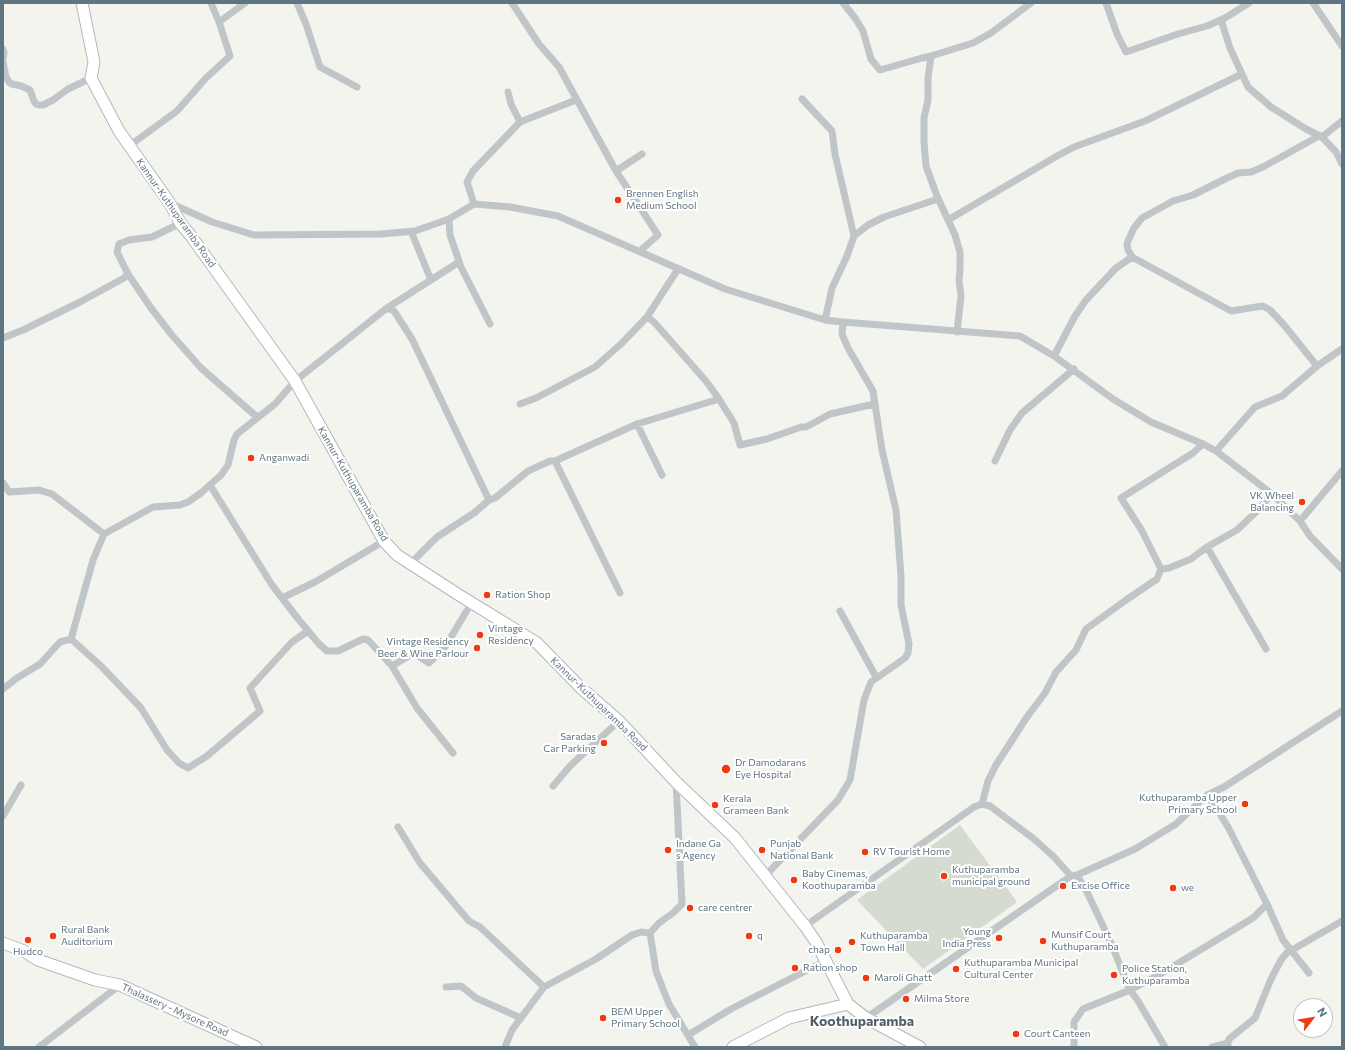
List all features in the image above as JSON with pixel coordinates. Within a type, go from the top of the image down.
[{"type":"main road","points":[[82,3],[94,62],[91,78]]},
{"type":"main road","name":"Kannur-Kuthuparamba Road","points":[[91,78],[119,131],[169,202],[181,223],[295,381],[384,541],[397,554],[459,595],[537,643],[580,688],[619,721],[676,782],[735,838],[816,942],[848,1004]]},
{"type":"main road","name":"Thalassery - Mysore Road","points":[[3,943],[24,951],[38,960],[95,980],[120,986],[256,1047]]},
{"type":"main road","points":[[3,951],[24,958],[38,960]]},
{"type":"main road","points":[[733,1047],[789,1018],[848,1004],[866,1018],[920,1047]]},
{"type":"street","points":[[130,146],[177,111],[206,78],[230,56],[211,3]]},
{"type":"street","points":[[219,22],[245,3]]},
{"type":"street","points":[[297,3],[306,24],[320,67],[357,87]]},
{"type":"street","points":[[512,3],[539,44],[559,68],[616,171],[658,235],[640,251]]},
{"type":"street","points":[[843,3],[863,31],[871,59],[880,70],[943,53],[979,39],[992,33],[1031,3]]},
{"type":"street","points":[[1106,3],[1117,34],[1126,52],[1207,26],[1221,20],[1249,3]]},
{"type":"street","points":[[1314,3],[1342,46]]},
{"type":"street","points":[[1221,20],[1230,48],[1248,87],[1271,107],[1321,137],[1336,152],[1342,164]]},
{"type":"street","points":[[3,49],[6,77],[9,82],[30,90],[36,104],[39,105],[44,105],[54,100],[68,89],[91,78]]},
{"type":"street","points":[[931,56],[928,78],[928,100],[924,118],[926,166],[960,252],[960,296],[957,332]]},
{"type":"street","points":[[948,220],[1074,147],[1145,121],[1242,74]]},
{"type":"street","points":[[508,92],[511,104],[520,122]]},
{"type":"street","points":[[802,99],[832,131],[835,154],[854,236],[847,256],[832,288],[825,320]]},
{"type":"street","points":[[474,204],[467,182],[473,171],[520,122],[576,100]]},
{"type":"street","points":[[1317,366],[1270,310],[1263,306],[1231,311],[1132,257],[1128,250],[1127,244],[1134,228],[1142,218],[1173,201],[1193,195],[1238,173],[1252,172],[1263,167],[1321,137],[1342,121]]},
{"type":"street","points":[[616,171],[642,154]]},
{"type":"street","points":[[854,236],[868,225],[884,217],[938,198]]},
{"type":"street","points":[[169,202],[212,222],[254,235],[381,234],[411,231],[449,219],[474,204],[510,207],[558,216],[640,251],[678,270],[724,290],[825,320],[1020,336],[1074,369],[1113,399],[1152,422],[1216,451],[1272,494],[1300,521],[1310,536],[1342,569]]},
{"type":"street","points":[[449,219],[450,235],[459,262],[490,324]]},
{"type":"street","points":[[181,223],[152,237],[129,240],[119,244],[117,252],[128,274],[171,334],[201,368],[257,417]]},
{"type":"street","points":[[411,231],[431,280]]},
{"type":"street","points":[[1054,356],[1075,316],[1086,300],[1116,268],[1132,257]]},
{"type":"street","points":[[71,639],[93,560],[104,534],[153,507],[171,506],[188,502],[221,475],[228,465],[234,440],[237,434],[275,404],[295,381],[387,308],[459,262]]},
{"type":"street","points":[[520,404],[536,398],[595,367],[622,343],[646,317],[678,270]]},
{"type":"street","points":[[3,338],[28,328],[80,302],[124,278],[128,274]]},
{"type":"street","points":[[387,308],[394,311],[412,339],[489,500]]},
{"type":"street","points":[[646,317],[654,322],[720,399],[734,423],[740,445],[767,439],[801,427],[806,427],[830,414],[874,404]]},
{"type":"street","points":[[765,876],[838,800],[850,780],[864,700],[871,682],[876,677],[905,658],[908,653],[908,644],[901,606],[901,576],[896,510],[882,450],[872,391],[848,348],[842,334],[843,322]]},
{"type":"street","points":[[1216,451],[1255,406],[1282,396],[1317,366],[1342,350]]},
{"type":"street","points":[[995,461],[1010,430],[1022,413],[1074,369]]},
{"type":"street","points":[[411,563],[437,537],[474,513],[489,500],[495,498],[528,471],[550,461],[555,461],[637,424],[720,399]]},
{"type":"street","points":[[637,424],[662,475]]},
{"type":"street","points":[[982,804],[988,780],[996,764],[1045,693],[1056,672],[1076,650],[1086,629],[1157,579],[1161,569],[1142,532],[1121,498],[1193,453],[1203,444]]},
{"type":"street","points":[[555,461],[620,593]]},
{"type":"street","points":[[1300,521],[1342,471]]},
{"type":"street","points":[[3,484],[9,492],[39,490],[52,494],[104,534]]},
{"type":"street","points":[[210,485],[272,585],[319,644],[327,651],[338,651],[363,639],[368,640],[392,666],[417,708],[452,753]]},
{"type":"street","points":[[1161,569],[1169,568],[1191,559],[1207,547],[1238,530],[1272,494]]},
{"type":"street","points":[[282,598],[315,582],[384,541]]},
{"type":"street","points":[[1207,547],[1266,648]]},
{"type":"street","points":[[392,666],[414,653],[430,663],[445,647],[472,602]]},
{"type":"street","points":[[840,612],[876,677]]},
{"type":"street","points":[[71,639],[102,666],[141,708],[166,750],[179,763],[188,768],[207,756],[260,711],[250,688],[292,642],[308,630]]},
{"type":"street","points":[[3,689],[8,684],[40,664],[60,642],[71,639]]},
{"type":"street","points":[[866,1018],[1074,876],[1135,849],[1156,837],[1176,824],[1207,795],[1224,787],[1342,711]]},
{"type":"street","points":[[553,786],[570,766],[619,721]]},
{"type":"street","points":[[650,933],[659,923],[673,913],[682,904],[676,782]]},
{"type":"street","points":[[3,816],[21,785]]},
{"type":"street","points":[[1207,795],[1228,827],[1273,914],[1283,940],[1309,973]]},
{"type":"street","points":[[805,926],[978,805],[982,804],[990,806],[1034,838],[1074,876],[1088,894],[1130,990],[1165,1047]]},
{"type":"street","points":[[398,827],[420,863],[469,921],[480,927],[544,987]]},
{"type":"street","points":[[1074,1047],[1074,1022],[1083,1009],[1130,990],[1157,976],[1253,918],[1267,904]]},
{"type":"street","points":[[1212,1047],[1228,1045],[1232,1036],[1255,1018],[1271,979],[1281,960],[1291,949],[1342,921]]},
{"type":"street","points":[[505,1047],[512,1030],[544,987],[596,959],[632,934],[641,932],[650,933]]},
{"type":"street","points":[[650,933],[656,971],[669,1004],[695,1047]]},
{"type":"street","points":[[688,1035],[731,1009],[825,962]]},
{"type":"street","points":[[39,1047],[120,986]]},
{"type":"street","points":[[446,987],[461,986],[476,998],[521,1018]]},
{"type":"shaded area","name":"Kuthuparamba municipal ground","points":[[960,825],[1017,902],[923,969],[857,900]]},
{"type":"place","name":"Brennen English Medium School","points":[[618,200]]},
{"type":"place","name":"Anganwadi","points":[[251,458]]},
{"type":"place","name":"VK Wheel Balancing","points":[[1302,502]]},
{"type":"place","name":"Ration Shop","points":[[487,595]]},
{"type":"place","name":"Vintage Residency","points":[[480,635]]},
{"type":"place","name":"Vintage Residency Beer & Wine Parlour","points":[[477,648]]},
{"type":"place","name":"Saradas Car Parking","points":[[604,743]]},
{"type":"place","name":"Dr Damodarans Eye Hospital","points":[[726,769]]},
{"type":"place","name":"Kuthuparamba Upper Primary School","points":[[1245,804]]},
{"type":"place","name":"Kerala Grameen Bank","points":[[715,805]]},
{"type":"place","name":"Indane Ga s Agency","points":[[668,850]]},
{"type":"place","name":"Punjab National Bank","points":[[762,850]]},
{"type":"place","name":"RV Tourist Home","points":[[865,852]]},
{"type":"place","name":"Kuthuparamba municipal ground","points":[[944,876]]},
{"type":"place","name":"Baby Cinemas, Koothuparamba","points":[[794,880]]},
{"type":"place","name":"Excise Office","points":[[1063,886]]},
{"type":"place","name":"we","points":[[1173,888]]},
{"type":"place","name":"care centrer","points":[[690,908]]},
{"type":"place","name":"Rural Bank Auditorium","points":[[53,936]]},
{"type":"place","name":"q","points":[[749,936]]},
{"type":"place","name":"Young India Press","points":[[999,938]]},
{"type":"place","name":"Hudco","points":[[28,940]]},
{"type":"place","name":"Munsif Court Kuthuparamba","points":[[1043,941]]},
{"type":"place","name":"Kuthuparamba Town Hall","points":[[852,942]]},
{"type":"place","name":"chap","points":[[838,950]]},
{"type":"place","name":"Ration shop","points":[[795,968]]},
{"type":"place","name":"Kuthuparamba Municipal Cultural Center","points":[[956,969]]},
{"type":"place","name":"Police Station, Kuthuparamba","points":[[1114,975]]},
{"type":"place","name":"Maroli Ghatt","points":[[866,978]]},
{"type":"place","name":"Milma Store","points":[[906,999]]},
{"type":"place","name":"BEM Upper Primary School","points":[[603,1018]]},
{"type":"place","name":"Court Canteen","points":[[1016,1034]]},
{"type":"district","name":"Koothuparamba","points":[[862,1021]]}]
